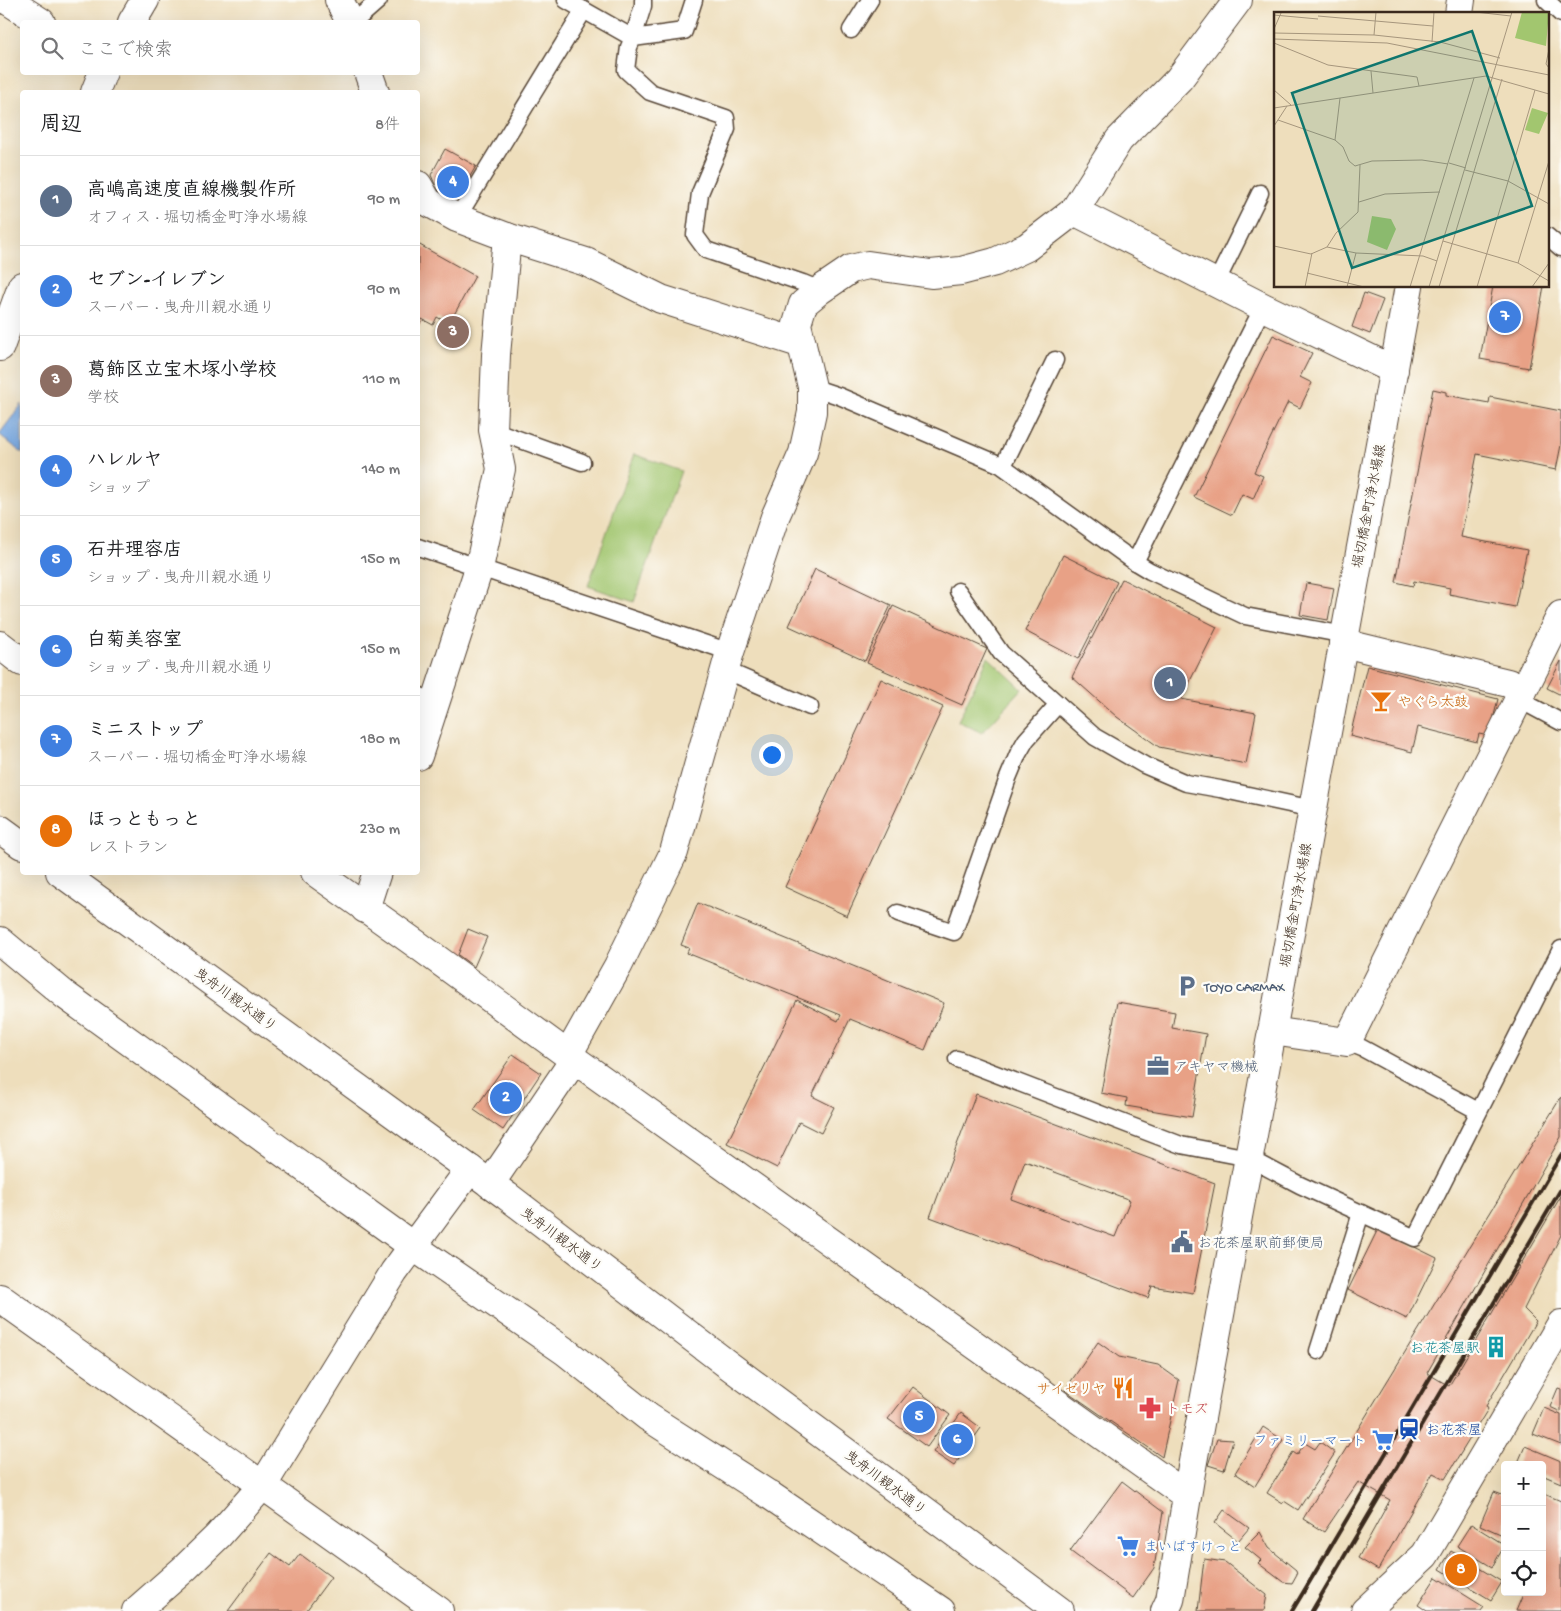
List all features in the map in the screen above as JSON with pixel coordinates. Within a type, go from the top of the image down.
[{"type":"street","points":[[7,0],[38,20]]},
{"type":"street","points":[[133,20],[146,0]]},
{"type":"street","points":[[339,0],[349,20]]},
{"type":"street","points":[[136,1611],[211,1542],[263,1485],[394,1272],[414,1247],[480,1176],[571,1058],[674,852],[728,661],[775,517],[803,453],[812,412],[812,388],[797,324],[804,304],[820,290],[851,269],[868,265],[931,274],[961,271],[995,262],[1027,247],[1074,211],[1119,140],[1179,79],[1238,0]]},
{"type":"street","points":[[96,90],[102,75]]},
{"type":"street","points":[[369,75],[374,90]]},
{"type":"street","points":[[420,188],[428,202],[457,218],[507,237],[586,262],[661,299],[802,344]]},
{"type":"street","points":[[1074,211],[1263,307],[1394,370]]},
{"type":"street","points":[[420,743],[427,699],[479,568],[501,469],[493,430],[496,355],[507,237]]},
{"type":"street","name":"堀切橋金町浄水場線","points":[[1164,1611],[1170,1600],[1312,809],[1409,288]]},
{"type":"street","points":[[0,347],[20,292]]},
{"type":"street","points":[[1272,1031],[1347,1042],[1561,615]]},
{"type":"street","points":[[1344,639],[1508,683],[1520,694]]},
{"type":"street","points":[[0,645],[20,660]]},
{"type":"street","points":[[0,829],[20,844]]},
{"type":"street","name":"曳舟川親水通り","points":[[64,875],[480,1176],[727,1364],[1060,1611]]},
{"type":"street","points":[[319,875],[571,1058],[1188,1496]]},
{"type":"street","points":[[365,909],[376,875]]},
{"type":"street","points":[[0,941],[65,995],[414,1247],[566,1352],[648,1417],[771,1496],[940,1611]]},
{"type":"street","points":[[0,1298],[439,1611]]},
{"type":"street","points":[[1366,1611],[1425,1555],[1561,1324]]},
{"type":"lane","points":[[356,20],[379,0]]},
{"type":"lane","points":[[566,0],[633,38],[684,31],[694,0]]},
{"type":"lane","points":[[643,0],[643,6],[629,48],[626,70],[650,92],[726,118],[727,129],[700,193],[695,235],[706,250],[820,290]]},
{"type":"lane","points":[[851,30],[870,0]]},
{"type":"lane","points":[[1546,0],[1561,14]]},
{"type":"lane","points":[[457,218],[584,10]]},
{"type":"lane","points":[[1216,283],[1260,193]]},
{"type":"lane","points":[[1548,237],[1561,248]]},
{"type":"lane","points":[[1135,562],[1263,307]]},
{"type":"lane","points":[[1003,466],[1054,360]]},
{"type":"lane","points":[[812,388],[839,396],[1003,466],[1135,562],[1245,616],[1344,639]]},
{"type":"lane","points":[[493,430],[582,462]]},
{"type":"lane","points":[[420,548],[728,661],[810,707]]},
{"type":"lane","points":[[958,591],[1001,653],[1095,737],[1144,766],[1186,784],[1220,789],[1312,809]]},
{"type":"lane","points":[[1520,694],[1561,722]]},
{"type":"lane","points":[[898,913],[954,932],[1018,754],[1026,740],[1058,704]]},
{"type":"lane","points":[[957,1059],[1180,1145],[1249,1158],[1300,1185],[1415,1238],[1561,948]]},
{"type":"lane","points":[[1347,1042],[1362,1048],[1478,1111]]},
{"type":"lane","points":[[1318,1350],[1361,1213]]},
{"type":"green space","points":[[634,454],[681,471],[634,602],[588,586]]},
{"type":"green space","points":[[988,657],[1022,689],[982,733],[958,721]]},
{"type":"water","points":[[20,407],[20,451],[0,433]]},
{"type":"building","points":[[445,149],[476,166],[461,192],[450,196],[437,189],[431,175]]},
{"type":"building","points":[[420,245],[475,276],[449,324],[437,317],[433,325],[422,319],[420,324]]},
{"type":"building","points":[[1493,288],[1544,288],[1529,368],[1480,359]]},
{"type":"building","points":[[1364,293],[1383,300],[1370,334],[1352,327]]},
{"type":"building","points":[[1273,335],[1312,353],[1300,377],[1312,383],[1300,408],[1288,402],[1254,472],[1263,476],[1253,499],[1242,494],[1232,515],[1194,497]]},
{"type":"building","points":[[1433,389],[1446,392],[1446,395],[1489,403],[1490,397],[1561,411],[1561,445],[1556,470],[1477,454],[1461,537],[1527,550],[1515,607],[1449,594],[1450,588],[1414,581],[1413,586],[1396,582]]},
{"type":"building","points":[[1063,555],[1117,582],[1078,659],[1025,631]]},
{"type":"building","points":[[815,569],[891,605],[865,661],[789,626]]},
{"type":"building","points":[[1122,579],[1217,627],[1181,699],[1256,713],[1246,764],[1159,747],[1117,717],[1072,677]]},
{"type":"building","points":[[1306,583],[1334,588],[1328,620],[1300,615]]},
{"type":"building","points":[[893,606],[987,649],[962,705],[867,663]]},
{"type":"building","points":[[1561,661],[1561,695],[1547,688]]},
{"type":"building","points":[[1367,666],[1498,699],[1489,736],[1479,734],[1477,742],[1418,727],[1412,752],[1350,736]]},
{"type":"building","points":[[881,679],[943,707],[847,916],[785,887]]},
{"type":"building","points":[[698,903],[944,1003],[925,1050],[850,1019],[812,1096],[834,1107],[821,1133],[799,1122],[777,1168],[727,1143],[797,1000],[838,1021],[841,1015],[687,953],[689,948],[681,945]]},
{"type":"building","points":[[468,929],[487,937],[474,967],[458,955]]},
{"type":"building","points":[[1117,1002],[1175,1012],[1172,1028],[1206,1034],[1192,1117],[1126,1106],[1127,1098],[1101,1093]]},
{"type":"building","points":[[513,1054],[541,1073],[503,1130],[474,1110]]},
{"type":"building","points":[[976,1094],[1215,1183],[1193,1293],[1152,1286],[1148,1298],[930,1217]],"holes":[[[1025,1161],[1130,1200],[1115,1237],[1011,1199]]]},
{"type":"building","name":"お花茶屋駅","points":[[1561,1097],[1561,1137],[1427,1373],[1449,1386],[1561,1196],[1561,1235],[1524,1309],[1536,1321],[1486,1406],[1488,1409],[1445,1479],[1433,1473],[1378,1570],[1358,1558],[1390,1500],[1358,1482],[1324,1532],[1303,1519]]},
{"type":"building","points":[[1378,1229],[1437,1258],[1407,1319],[1348,1290]]},
{"type":"building","points":[[1098,1342],[1119,1357],[1158,1365],[1179,1380],[1162,1457],[1065,1390]]},
{"type":"building","points":[[913,1387],[950,1415],[927,1447],[888,1419]]},
{"type":"building","points":[[1558,1388],[1561,1389],[1561,1412],[1550,1407]]},
{"type":"building","points":[[1544,1408],[1561,1415],[1561,1445],[1533,1434]]},
{"type":"building","points":[[961,1413],[981,1428],[954,1466],[933,1452]]},
{"type":"building","points":[[1263,1427],[1283,1440],[1255,1486],[1235,1473]]},
{"type":"building","points":[[1217,1439],[1233,1440],[1224,1470],[1208,1465]]},
{"type":"building","points":[[1320,1442],[1335,1453],[1298,1510],[1267,1493],[1293,1452],[1297,1455],[1305,1443],[1315,1449]]},
{"type":"building","points":[[1525,1446],[1561,1461],[1561,1483],[1546,1477],[1546,1461],[1519,1461]]},
{"type":"building","points":[[1122,1481],[1163,1512],[1154,1568],[1133,1598],[1070,1551]]},
{"type":"building","points":[[1494,1492],[1501,1495],[1501,1534],[1480,1525]]},
{"type":"building","points":[[1546,1495],[1561,1501],[1561,1611],[1516,1611],[1522,1596],[1546,1596]]},
{"type":"building","points":[[1224,1510],[1249,1528],[1238,1541],[1215,1523]]},
{"type":"building","points":[[1471,1524],[1501,1543],[1501,1552],[1492,1567],[1457,1546]]},
{"type":"building","points":[[1260,1532],[1269,1548],[1296,1570],[1297,1574],[1292,1583],[1283,1582],[1258,1563],[1261,1560],[1245,1547]]},
{"type":"building","points":[[1451,1551],[1501,1581],[1501,1584],[1491,1600],[1440,1569]]},
{"type":"building","points":[[271,1553],[290,1567],[300,1554],[331,1577],[306,1611],[228,1611]]},
{"type":"building","points":[[1204,1559],[1225,1562],[1267,1595],[1264,1611],[1198,1611]]},
{"type":"building","points":[[1436,1577],[1484,1607],[1481,1611],[1427,1611],[1418,1605]]},
{"type":"railway","points":[[1292,1611],[1561,1155]]},
{"type":"railway","points":[[1312,1611],[1561,1189]]},
{"type":"place","name":"ハレルヤ","points":[[453,182]]},
{"type":"place","name":"ミニストップ","points":[[1505,317]]},
{"type":"place","name":"葛飾区立宝木塚小学校","points":[[453,332]]},
{"type":"place","name":"高嶋高速度直線機製作所","points":[[1170,683]]},
{"type":"place","name":"やぐら太鼓","points":[[1381,701]]},
{"type":"place","name":"TOYO CARMAX","points":[[1187,986]]},
{"type":"place","name":"アキヤマ機械","points":[[1158,1066]]},
{"type":"place","name":"セブン-イレブン","points":[[506,1098]]},
{"type":"place","name":"お花茶屋駅前郵便局","points":[[1182,1242]]},
{"type":"place","name":"お花茶屋駅","points":[[1496,1347]]},
{"type":"place","name":"サイゼリヤ","points":[[1123,1388]]},
{"type":"place","name":"トモズ","points":[[1150,1408]]},
{"type":"place","name":"石井理容店","points":[[919,1417]]},
{"type":"place","name":"お花茶屋","points":[[1409,1429]]},
{"type":"place","name":"白菊美容室","points":[[957,1440]]},
{"type":"place","name":"ファミリーマート","points":[[1383,1440]]},
{"type":"place","name":"まいばすけっと","points":[[1128,1546]]},
{"type":"place","name":"ほっともっと","points":[[1461,1570]]}]
